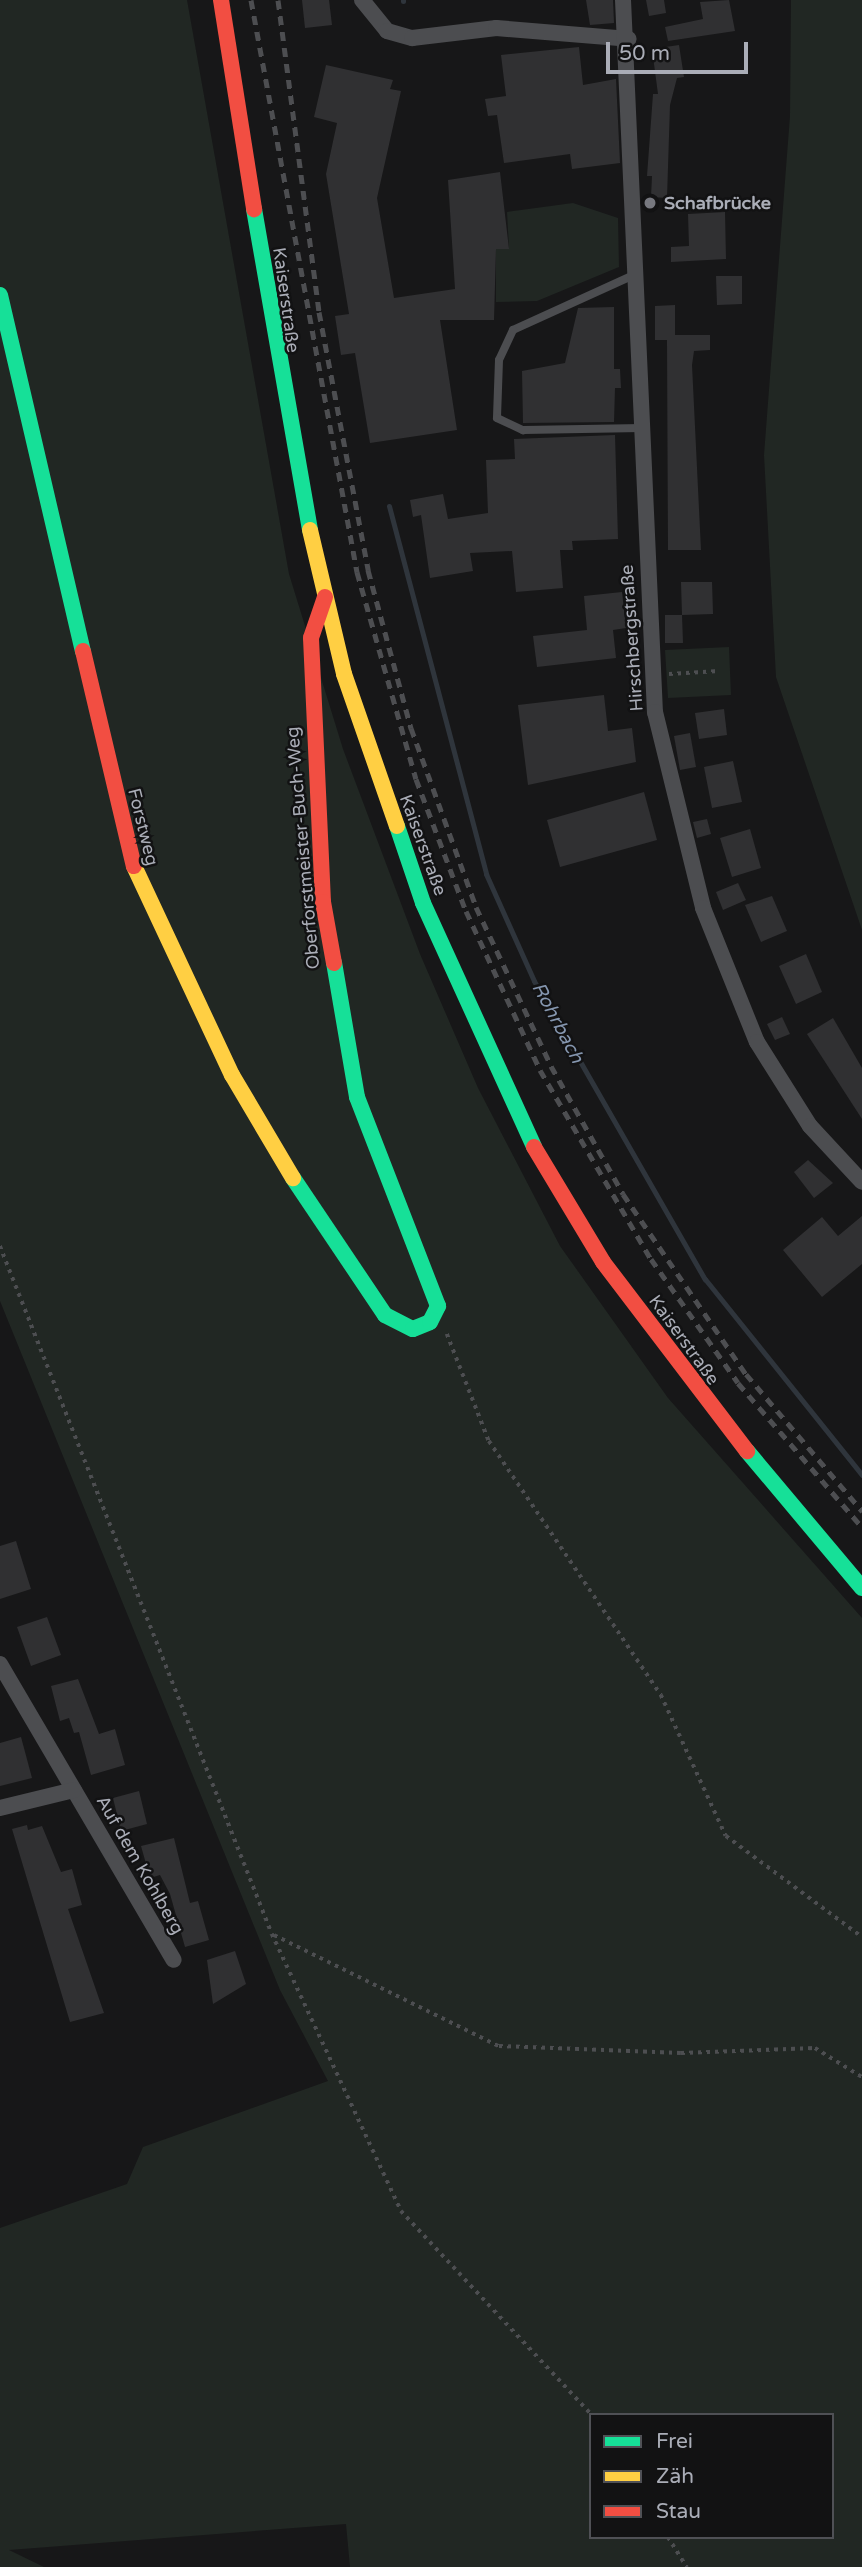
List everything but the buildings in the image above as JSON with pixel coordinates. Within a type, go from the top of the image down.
[{"type":"street","name":"Kaiserstraße","points":[[221,0],[270,335],[324,597],[344,674],[423,902],[531,1142],[603,1262],[687,1379],[862,1588]]},
{"type":"street","points":[[362,0],[387,31],[412,38],[496,28],[629,39]]},
{"type":"street","name":"Hirschbergstraße","points":[[623,0],[629,39],[655,712],[703,908],[780,1085],[862,1182]]},
{"type":"street","name":"Forstweg","points":[[0,295],[137,880],[232,1075],[326,1234],[385,1315],[414,1329],[430,1322],[438,1306]]},
{"type":"street","name":"Oberforstmeister-Buch-Weg","points":[[324,597],[311,638],[310,711],[336,1001],[357,1097],[438,1306]]},
{"type":"street","name":"Auf dem Kohlberg","points":[[0,1664],[174,1960]]},
{"type":"street","name":"Auf dem Kohlberg","points":[[0,1808],[74,1790]]},
{"type":"lane","points":[[639,273],[513,330],[499,360],[497,418],[523,430],[642,428]]},
{"type":"path","points":[[672,674],[719,671]]},
{"type":"path","points":[[0,1246],[272,1934],[401,2211],[590,2413]]},
{"type":"path","points":[[438,1306],[489,1441],[661,1695],[726,1836],[862,1937]]},
{"type":"path","points":[[272,1934],[499,2046],[681,2053],[815,2048],[862,2077]]},
{"type":"path","points":[[669,2539],[687,2567]]},
{"type":"shaded area","points":[[0,0],[187,0],[289,574],[343,749],[420,954],[478,1088],[560,1246],[668,1398],[862,1618],[862,2567],[350,2567],[346,2524],[9,2550],[44,2567],[0,2567],[0,2228],[127,2184],[143,2147],[328,2081],[280,1990],[0,1301]]},
{"type":"shaded area","points":[[791,0],[862,0],[862,930],[776,677],[764,455],[790,116]]},
{"type":"shaded area","points":[[573,203],[618,218],[619,267],[537,301],[496,302],[496,249],[509,248],[507,212]]},
{"type":"shaded area","points":[[729,647],[731,695],[668,698],[665,650]]},
{"type":"waterway","name":"Rohrbach","points":[[389,506],[486,874],[534,981],[705,1279],[862,1475]]},
{"type":"railway","points":[[251,0],[357,572],[416,779],[466,911],[540,1070],[651,1259],[738,1383],[862,1527]]},
{"type":"railway","points":[[278,0],[319,312],[368,570],[411,728],[476,907],[551,1066],[623,1194],[746,1374],[862,1511]]},
{"type":"traffic: fast","points":[[254,209],[310,530]]},
{"type":"traffic: fast","points":[[0,295],[83,651]]},
{"type":"traffic: fast","points":[[397,826],[423,903],[534,1147]]},
{"type":"traffic: fast","points":[[293,1178],[385,1315],[413,1329],[430,1322],[438,1306],[357,1097],[334,963]]},
{"type":"traffic: fast","points":[[747,1451],[862,1588]]},
{"type":"traffic: slow","points":[[310,530],[344,674],[397,826]]},
{"type":"traffic: slow","points":[[134,866],[232,1075],[293,1178]]},
{"type":"traffic: jam","points":[[221,0],[254,209]]},
{"type":"traffic: jam","points":[[325,597],[311,638],[323,902],[334,963]]},
{"type":"traffic: jam","points":[[83,651],[134,866]]},
{"type":"traffic: jam","points":[[534,1147],[603,1262],[747,1451]]},
{"type":"place","name":"Schafbrücke","points":[[650,203]]}]
